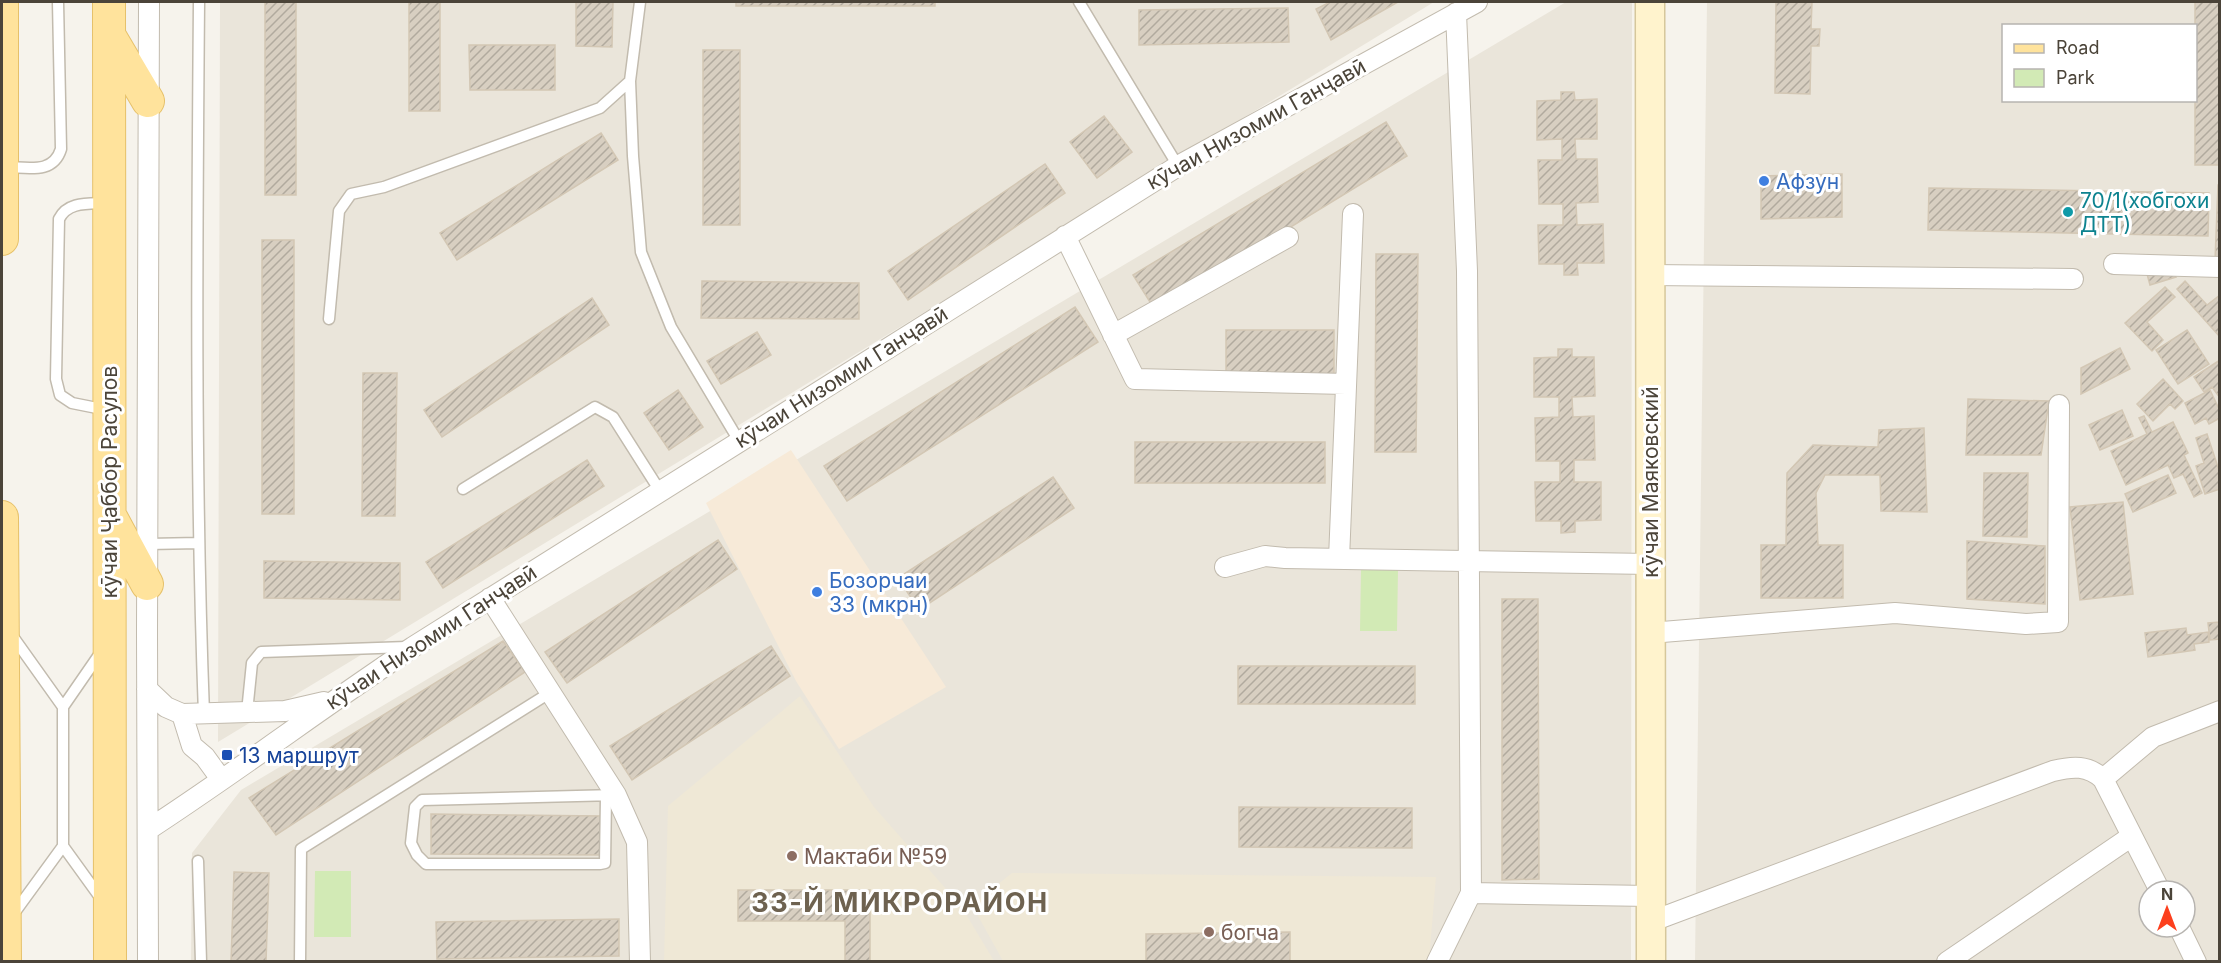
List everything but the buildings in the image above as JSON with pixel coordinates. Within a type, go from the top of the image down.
[{"type":"main road","points":[[2,2],[2,239]]},
{"type":"main road","name":"кӯчаи Ҷаббор Расулов","points":[[109,2],[111,518],[108,642],[108,909],[110,962]]},
{"type":"main road","points":[[108,34],[148,101]]},
{"type":"main road","points":[[2,517],[4,962]]},
{"type":"main road","points":[[111,518],[147,584]]},
{"type":"street","points":[[148,962],[149,2]]},
{"type":"street","name":"кӯчаи Низомии Ганҷавӣ","points":[[149,830],[333,700],[413,647],[1065,236],[1178,166],[1477,2]]},
{"type":"street","name":"кӯчаи Маяковский","points":[[1650,2],[1651,962]]},
{"type":"street","points":[[1437,962],[1471,893],[1467,271],[1456,13]]},
{"type":"street","points":[[1339,559],[1353,214]]},
{"type":"street","points":[[1065,236],[1135,379],[1346,384]]},
{"type":"street","points":[[1113,335],[1288,237]]},
{"type":"street","points":[[2114,264],[2220,267]]},
{"type":"street","points":[[1649,275],[2073,279]]},
{"type":"street","points":[[1650,633],[1894,614],[2026,624],[2058,622],[2059,405]]},
{"type":"street","points":[[1224,567],[1265,556],[1650,564]]},
{"type":"street","points":[[490,598],[551,692],[637,842],[640,962]]},
{"type":"street","points":[[147,689],[166,707],[182,714],[285,711],[333,700]]},
{"type":"street","points":[[2103,779],[2153,737],[2220,711]]},
{"type":"street","points":[[182,714],[192,746],[205,757],[221,779]]},
{"type":"street","points":[[1471,893],[1650,909],[2073,766],[2094,771],[2103,779],[2154,879]]},
{"type":"street","points":[[1947,962],[2132,836]]},
{"type":"street","points":[[2185,939],[2196,962]]},
{"type":"lane","points":[[2,167],[47,167],[58,159],[61,149],[58,2]]},
{"type":"lane","points":[[199,2],[197,211],[199,543],[204,714]]},
{"type":"lane","points":[[640,2],[630,81],[633,156],[641,252],[671,327],[739,441]]},
{"type":"lane","points":[[1079,2],[1178,166]]},
{"type":"lane","points":[[328,319],[339,211],[351,194],[384,187],[600,108],[630,81]]},
{"type":"lane","points":[[108,202],[71,205],[63,211],[59,219],[56,379],[60,395],[72,403],[110,411]]},
{"type":"lane","points":[[462,489],[595,407],[613,417],[660,491]]},
{"type":"lane","points":[[147,544],[199,543]]},
{"type":"lane","points":[[3,608],[63,707],[63,846],[108,909]]},
{"type":"lane","points":[[63,707],[108,642]]},
{"type":"lane","points":[[247,712],[252,663],[261,652],[413,647]]},
{"type":"lane","points":[[300,962],[301,849],[551,692]]},
{"type":"lane","points":[[611,796],[605,863],[426,864],[417,855],[411,843],[415,807],[422,800],[611,796]]},
{"type":"lane","points":[[4,927],[63,846]]},
{"type":"lane","points":[[198,861],[201,962]]},
{"type":"shaded area","points":[[220,2],[1434,2],[218,742]]},
{"type":"shaded area","points":[[1566,2],[1632,2],[1631,961],[191,962],[192,853],[241,790]]},
{"type":"shaded area","points":[[1707,2],[2219,2],[2219,961],[1695,962]]},
{"type":"shaded area","name":"Бозорчаи 33 (мкрн)","points":[[791,450],[946,687],[839,749],[796,681],[706,503]]},
{"type":"shaded area","name":"Мактаби №59","points":[[800,696],[874,807],[961,906],[994,961],[664,962],[668,806]]},
{"type":"shaded area","name":"богча","points":[[1012,873],[1436,877],[1429,961],[1003,961],[972,905]]},
{"type":"green space","points":[[1361,569],[1398,570],[1397,631],[1360,631]]},
{"type":"green space","points":[[315,871],[351,871],[351,937],[314,937]]},
{"type":"place","name":"Афзун","points":[[1764,181]]},
{"type":"place","name":"70/1(хобгохи ДТТ)","points":[[2068,212]]},
{"type":"place","name":"Бозорчаи 33 (мкрн)","points":[[817,592]]},
{"type":"place","name":"13 маршрут","points":[[227,755]]},
{"type":"place","name":"Мактаби №59","points":[[792,856]]},
{"type":"place","name":"богча","points":[[1209,932]]},
{"type":"district","name":"33-Й МИКРОРАЙОН","points":[[900,902]]}]
